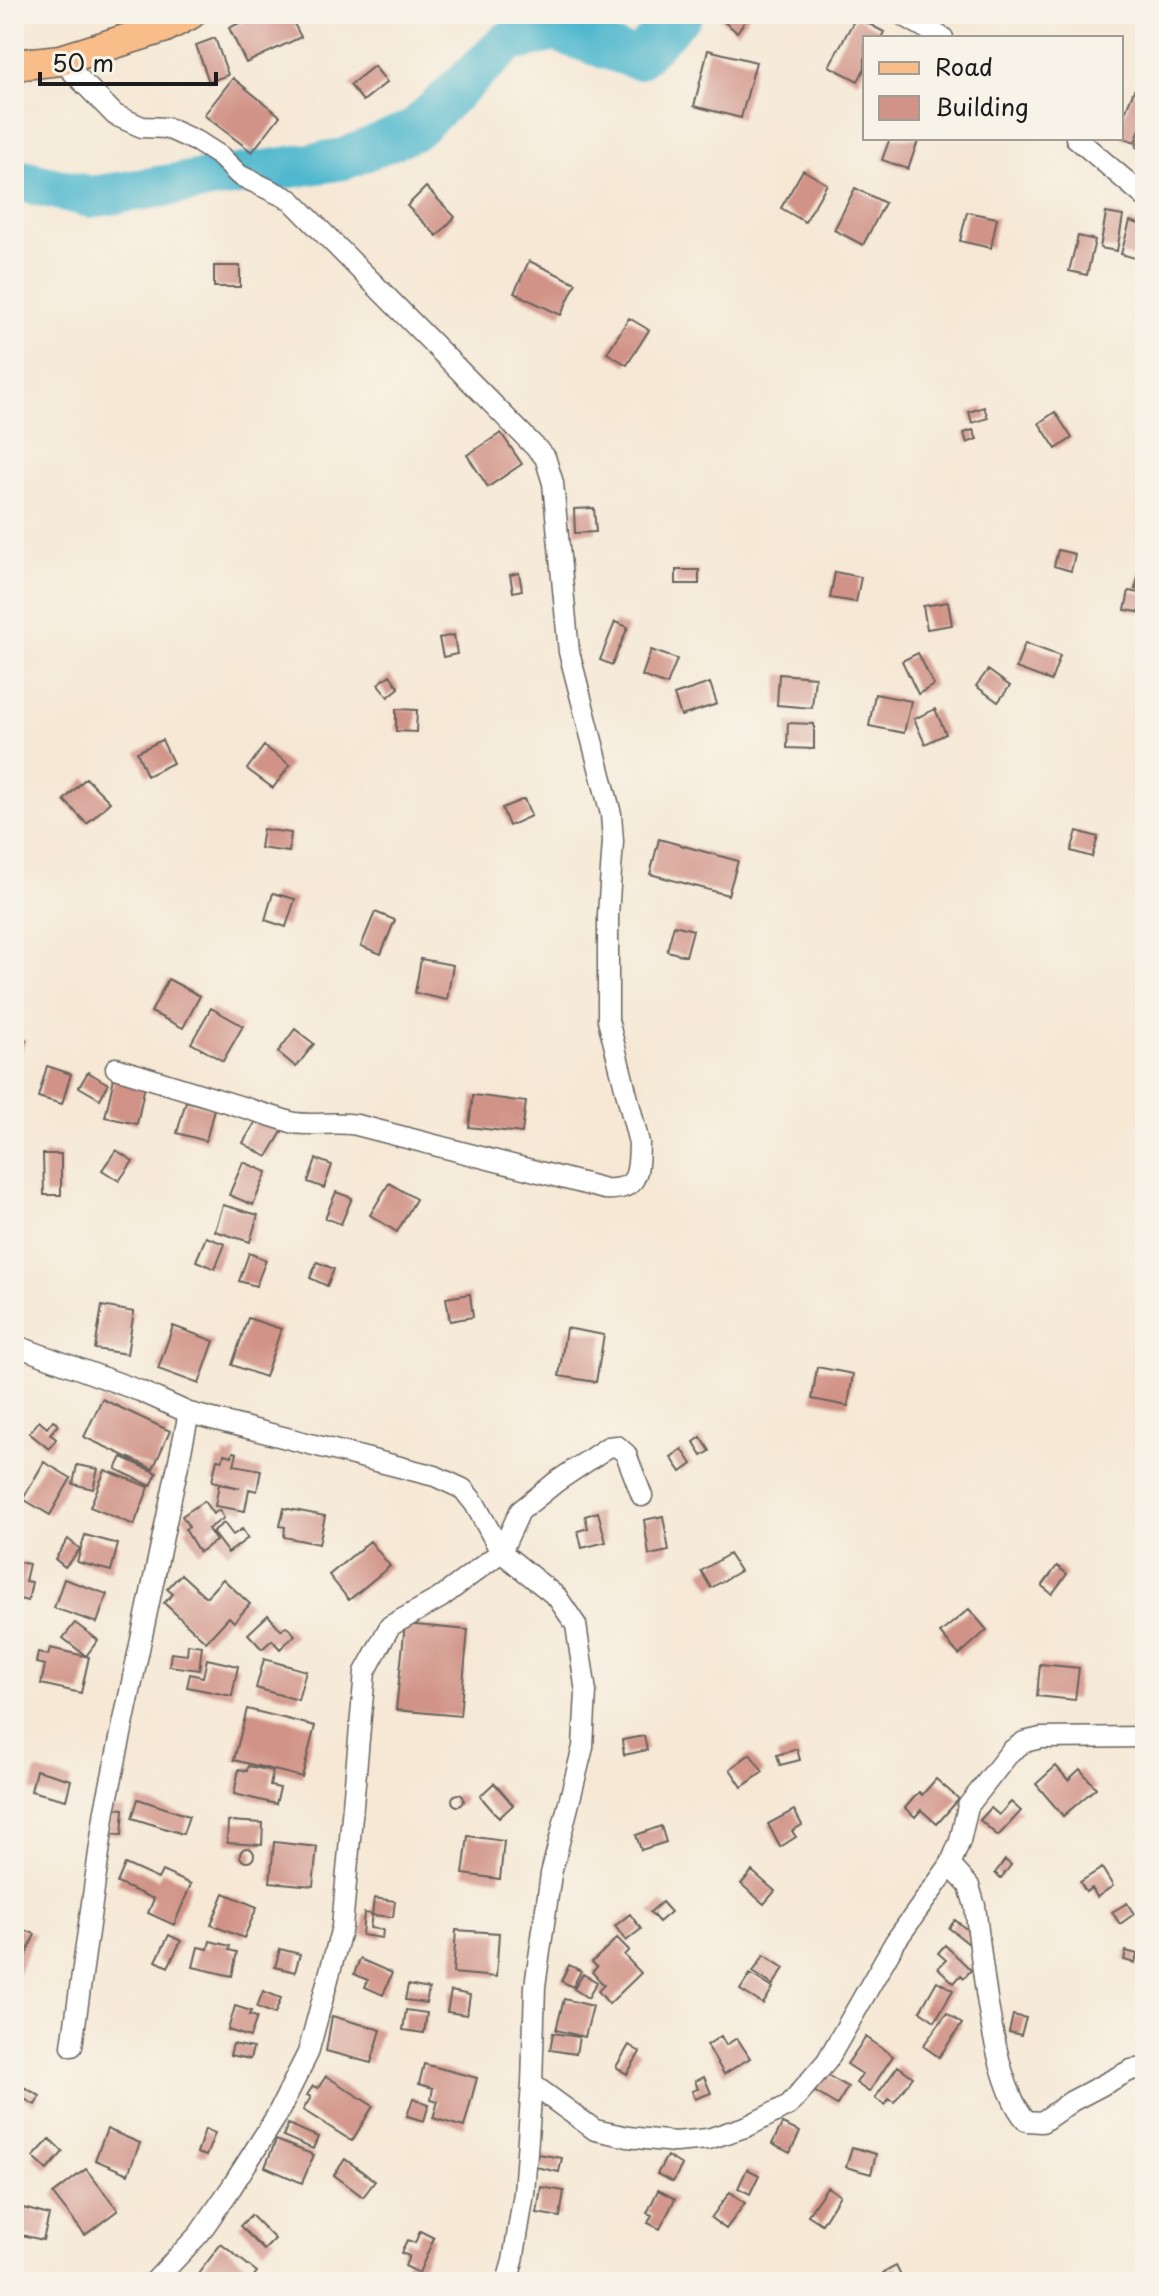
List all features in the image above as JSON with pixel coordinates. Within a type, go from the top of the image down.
[{"type":"main road","points":[[14,65],[61,60],[163,28],[190,14]]},
{"type":"street","points":[[901,14],[940,36]]},
{"type":"street","points":[[61,60],[115,115],[142,127],[167,128],[177,132],[220,156],[239,175],[291,200],[545,457],[553,483],[569,652],[611,814],[608,1020],[639,1143],[638,1162],[635,1177],[629,1186],[620,1190],[605,1189],[357,1125],[340,1122],[294,1123],[116,1068]]},
{"type":"street","points":[[1078,140],[1145,197]]},
{"type":"street","points":[[14,1345],[140,1391],[189,1413],[435,1476],[463,1489],[475,1504],[501,1552],[557,1597],[576,1625],[586,1692],[583,1747],[551,1874],[535,1986],[524,2193],[507,2282]]},
{"type":"street","points":[[72,2046],[105,1810],[189,1413]]},
{"type":"street","points":[[154,2282],[199,2234],[231,2188],[276,2117],[308,2053],[342,1927],[365,1672],[390,1626],[440,1598],[501,1552],[520,1511],[608,1447],[617,1446],[626,1454],[642,1496]]},
{"type":"street","points":[[532,2084],[595,2130],[675,2142],[722,2135],[748,2126],[789,2105],[827,2061],[895,1942],[950,1865],[960,1841],[968,1806],[1011,1751],[1024,1742],[1041,1738],[1145,1737]]},
{"type":"street","points":[[950,1865],[969,1886],[975,1906],[997,2050],[1004,2081],[1016,2110],[1027,2121],[1042,2122],[1072,2101],[1131,2070],[1145,2068]]},
{"type":"building","points":[[258,14],[289,14],[301,37],[246,63],[229,28]]},
{"type":"building","points":[[722,14],[750,14],[737,32],[719,18]]},
{"type":"building","points":[[856,17],[884,32],[882,36],[863,36],[863,72],[858,81],[829,66]]},
{"type":"building","points":[[215,38],[228,75],[209,82],[196,45]]},
{"type":"building","points":[[708,50],[756,62],[741,118],[694,106]]},
{"type":"building","points":[[374,66],[387,82],[363,101],[350,85]]},
{"type":"building","points":[[233,78],[280,116],[252,152],[204,115]]},
{"type":"building","points":[[1134,90],[1145,94],[1145,116],[1135,142],[1123,138],[1123,117]]},
{"type":"building","points":[[1145,125],[1145,151],[1136,147]]},
{"type":"building","points":[[889,140],[918,140],[908,169],[882,160]]},
{"type":"building","points":[[803,170],[827,184],[805,222],[781,208]]},
{"type":"building","points":[[426,187],[455,217],[437,236],[407,206]]},
{"type":"building","points":[[855,188],[885,203],[863,245],[834,230]]},
{"type":"building","points":[[967,212],[997,218],[991,248],[960,241]]},
{"type":"building","points":[[1106,213],[1123,216],[1117,251],[1100,248]]},
{"type":"building","points":[[1130,221],[1145,226],[1145,261],[1121,254]]},
{"type":"building","points":[[1078,236],[1095,240],[1087,275],[1069,271]]},
{"type":"building","points":[[529,261],[576,283],[561,315],[514,293]]},
{"type":"building","points":[[214,266],[240,266],[240,287],[214,287]]},
{"type":"building","points":[[629,318],[649,330],[627,365],[607,353]]},
{"type":"building","points":[[984,407],[988,418],[972,423],[969,412]]},
{"type":"building","points":[[1055,412],[1072,438],[1056,449],[1039,423]]},
{"type":"building","points":[[973,430],[977,439],[967,443],[964,433]]},
{"type":"building","points":[[501,433],[522,464],[488,487],[467,455]]},
{"type":"building","points":[[594,508],[596,532],[575,533],[574,509]]},
{"type":"building","points":[[1058,550],[1075,554],[1071,571],[1054,566]]},
{"type":"building","points":[[1141,567],[1145,568],[1145,591],[1135,589]]},
{"type":"building","points":[[676,570],[699,570],[699,584],[676,584]]},
{"type":"building","points":[[835,572],[861,577],[856,602],[830,598]]},
{"type":"building","points":[[519,573],[522,590],[513,592],[510,575]]},
{"type":"building","points":[[1129,591],[1145,594],[1145,613],[1125,610]]},
{"type":"building","points":[[948,602],[952,625],[927,629],[923,606]]},
{"type":"building","points":[[615,622],[628,627],[612,665],[600,660]]},
{"type":"building","points":[[454,635],[457,654],[443,657],[439,638]]},
{"type":"building","points":[[1025,643],[1060,656],[1051,681],[1016,668]]},
{"type":"building","points":[[651,650],[677,659],[667,685],[642,676]]},
{"type":"building","points":[[918,653],[934,685],[918,694],[902,661]]},
{"type":"building","points":[[988,670],[1010,686],[998,702],[976,686]]},
{"type":"building","points":[[779,674],[815,677],[812,708],[777,705]]},
{"type":"building","points":[[390,675],[399,688],[388,697],[378,684]]},
{"type":"building","points":[[710,683],[717,704],[681,716],[674,695]]},
{"type":"building","points":[[875,694],[911,701],[904,733],[869,726]]},
{"type":"building","points":[[396,709],[417,710],[416,732],[396,731]]},
{"type":"building","points":[[935,709],[946,734],[925,744],[914,719]]},
{"type":"building","points":[[788,723],[814,724],[814,749],[787,748]]},
{"type":"building","points":[[162,740],[173,763],[147,776],[137,752]]},
{"type":"building","points":[[264,746],[290,765],[273,788],[247,769]]},
{"type":"building","points":[[86,778],[110,802],[87,824],[64,800]]},
{"type":"building","points":[[524,799],[531,816],[509,826],[502,808]]},
{"type":"building","points":[[263,829],[291,833],[289,852],[260,848]]},
{"type":"building","points":[[1077,831],[1098,837],[1092,857],[1071,851]]},
{"type":"building","points":[[659,839],[738,861],[728,895],[650,874]]},
{"type":"building","points":[[273,893],[295,899],[286,927],[265,920]]},
{"type":"building","points":[[375,912],[395,920],[381,954],[361,946]]},
{"type":"building","points":[[674,925],[693,930],[686,956],[667,951]]},
{"type":"building","points":[[421,959],[453,965],[447,1000],[415,993]]},
{"type":"building","points":[[168,979],[200,996],[183,1028],[151,1012]]},
{"type":"building","points":[[211,1008],[243,1026],[223,1061],[191,1043]]},
{"type":"building","points":[[295,1029],[314,1044],[296,1067],[278,1052]]},
{"type":"building","points":[[14,1035],[26,1040],[14,1067]]},
{"type":"building","points":[[47,1066],[71,1074],[62,1104],[38,1097]]},
{"type":"building","points":[[88,1072],[108,1084],[100,1099],[79,1087]]},
{"type":"building","points":[[114,1078],[145,1085],[137,1124],[105,1117]]},
{"type":"building","points":[[473,1095],[526,1102],[522,1133],[469,1127]]},
{"type":"building","points":[[186,1101],[214,1109],[206,1141],[177,1133]]},
{"type":"building","points":[[259,1116],[283,1130],[267,1157],[243,1143]]},
{"type":"building","points":[[116,1150],[133,1161],[119,1181],[102,1170]]},
{"type":"building","points":[[43,1154],[61,1154],[61,1195],[44,1195]]},
{"type":"building","points":[[316,1159],[332,1165],[324,1188],[308,1182]]},
{"type":"building","points":[[243,1162],[267,1172],[253,1205],[229,1195]]},
{"type":"building","points":[[389,1183],[416,1199],[397,1232],[370,1215]]},
{"type":"building","points":[[336,1192],[352,1198],[341,1224],[325,1218]]},
{"type":"building","points":[[223,1205],[258,1215],[250,1242],[215,1231]]},
{"type":"building","points":[[206,1237],[225,1244],[215,1269],[196,1261]]},
{"type":"building","points":[[249,1253],[266,1260],[256,1286],[239,1281]]},
{"type":"building","points":[[317,1262],[334,1269],[327,1286],[310,1278]]},
{"type":"building","points":[[470,1294],[473,1317],[450,1321],[446,1298]]},
{"type":"building","points":[[102,1306],[134,1312],[127,1354],[95,1349]]},
{"type":"building","points":[[248,1318],[281,1329],[265,1377],[232,1365]]},
{"type":"building","points":[[173,1326],[214,1341],[199,1384],[158,1369]]},
{"type":"building","points":[[566,1328],[604,1335],[596,1382],[559,1376]]},
{"type":"building","points":[[817,1367],[853,1374],[848,1406],[812,1399]]},
{"type":"building","points":[[102,1399],[170,1431],[153,1469],[84,1437]]},
{"type":"building","points":[[53,1420],[58,1425],[50,1434],[56,1439],[49,1449],[29,1433],[39,1421],[47,1428]]},
{"type":"building","points":[[701,1437],[710,1451],[702,1456],[694,1442]]},
{"type":"building","points":[[682,1449],[692,1464],[681,1472],[671,1457]]},
{"type":"building","points":[[233,1452],[237,1453],[234,1465],[261,1470],[257,1491],[249,1489],[245,1511],[215,1506],[219,1484],[240,1488],[212,1481],[217,1459],[223,1460],[224,1454],[232,1456]]},
{"type":"building","points":[[122,1457],[157,1473],[151,1486],[116,1469]]},
{"type":"building","points":[[44,1462],[71,1478],[50,1515],[23,1499]]},
{"type":"building","points":[[77,1465],[98,1469],[93,1489],[73,1484]]},
{"type":"building","points":[[105,1470],[149,1487],[134,1525],[90,1507]]},
{"type":"building","points":[[204,1501],[213,1514],[219,1510],[224,1518],[208,1529],[216,1541],[199,1552],[185,1529],[189,1527],[182,1516]]},
{"type":"building","points":[[284,1508],[325,1516],[319,1544],[284,1537],[285,1527],[280,1526]]},
{"type":"building","points":[[598,1512],[606,1542],[582,1548],[578,1531],[588,1528],[585,1516]]},
{"type":"building","points":[[663,1516],[669,1551],[649,1555],[644,1520]]},
{"type":"building","points":[[224,1523],[233,1535],[242,1529],[248,1538],[228,1553],[212,1532]]},
{"type":"building","points":[[85,1535],[118,1544],[111,1571],[77,1562]]},
{"type":"building","points":[[68,1539],[80,1549],[65,1567],[55,1559]]},
{"type":"building","points":[[370,1541],[390,1566],[349,1600],[329,1575]]},
{"type":"building","points":[[729,1554],[740,1571],[711,1588],[701,1571]]},
{"type":"building","points":[[14,1561],[29,1564],[25,1581],[32,1582],[28,1601],[14,1598]]},
{"type":"building","points":[[1057,1566],[1067,1574],[1052,1594],[1042,1586]]},
{"type":"building","points":[[181,1574],[206,1597],[223,1579],[250,1604],[234,1622],[229,1617],[206,1642],[164,1603],[173,1594],[167,1589]]},
{"type":"building","points":[[64,1579],[107,1594],[97,1623],[54,1608]]},
{"type":"building","points":[[969,1609],[987,1630],[959,1655],[940,1633]]},
{"type":"building","points":[[268,1615],[281,1630],[286,1626],[295,1635],[280,1649],[272,1640],[262,1649],[248,1634]]},
{"type":"building","points":[[75,1623],[98,1640],[86,1656],[63,1638]]},
{"type":"building","points":[[405,1624],[468,1630],[460,1716],[396,1710]]},
{"type":"building","points":[[188,1644],[202,1646],[199,1670],[169,1666],[171,1653],[187,1655]]},
{"type":"building","points":[[50,1648],[89,1657],[81,1693],[41,1684],[45,1665],[36,1663],[38,1652],[48,1655]]},
{"type":"building","points":[[207,1659],[238,1666],[232,1696],[187,1687],[190,1674],[203,1677]]},
{"type":"building","points":[[264,1659],[306,1671],[298,1700],[256,1688]]},
{"type":"building","points":[[1040,1664],[1079,1668],[1075,1700],[1037,1696]]},
{"type":"building","points":[[247,1709],[315,1726],[302,1777],[234,1760]]},
{"type":"building","points":[[644,1736],[647,1750],[624,1755],[622,1740]]},
{"type":"building","points":[[797,1749],[800,1760],[780,1765],[777,1755]]},
{"type":"building","points":[[750,1754],[763,1772],[742,1787],[730,1769]]},
{"type":"building","points":[[248,1766],[273,1771],[270,1786],[280,1788],[276,1804],[234,1794],[239,1769],[247,1771]]},
{"type":"building","points":[[1056,1766],[1068,1780],[1080,1769],[1096,1788],[1063,1816],[1036,1784]]},
{"type":"building","points":[[36,1770],[71,1780],[66,1800],[31,1791]]},
{"type":"building","points":[[936,1779],[959,1799],[937,1824],[921,1810],[915,1817],[905,1808]]},
{"type":"building","points":[[494,1783],[513,1805],[499,1818],[480,1796]]},
{"type":"building","points":[[458,1794],[464,1800],[458,1806],[452,1800]]},
{"type":"building","points":[[138,1799],[189,1816],[183,1834],[132,1818]]},
{"type":"building","points":[[1011,1802],[1021,1811],[998,1836],[980,1820],[991,1808],[999,1815]]},
{"type":"building","points":[[110,1808],[124,1809],[122,1835],[108,1834]]},
{"type":"building","points":[[794,1810],[802,1825],[792,1831],[796,1837],[780,1847],[768,1824]]},
{"type":"building","points":[[228,1821],[263,1823],[262,1845],[227,1843]]},
{"type":"building","points":[[661,1826],[666,1842],[641,1850],[636,1835]]},
{"type":"building","points":[[468,1836],[504,1841],[500,1879],[463,1874]]},
{"type":"building","points":[[274,1842],[317,1847],[313,1886],[270,1882]]},
{"type":"building","points":[[247,1848],[254,1855],[247,1862],[240,1855]]},
{"type":"building","points":[[1005,1860],[1011,1865],[1001,1878],[995,1873]]},
{"type":"building","points":[[125,1864],[158,1879],[162,1871],[191,1884],[174,1925],[148,1913],[154,1899],[117,1883]]},
{"type":"building","points":[[1102,1868],[1113,1886],[1097,1897],[1092,1888],[1086,1892],[1080,1882]]},
{"type":"building","points":[[752,1871],[775,1891],[764,1904],[741,1884]]},
{"type":"building","points":[[224,1893],[257,1907],[244,1938],[211,1925]]},
{"type":"building","points":[[374,1898],[395,1901],[393,1917],[372,1915]]},
{"type":"building","points":[[662,1902],[671,1912],[659,1922],[650,1912]]},
{"type":"building","points":[[1127,1903],[1134,1914],[1120,1924],[1112,1912]]},
{"type":"building","points":[[364,1913],[372,1914],[370,1928],[383,1930],[382,1938],[362,1935]]},
{"type":"building","points":[[630,1914],[641,1929],[626,1941],[615,1926]]},
{"type":"building","points":[[955,1920],[975,1936],[969,1944],[949,1928]]},
{"type":"building","points":[[14,1926],[35,1934],[16,1979],[14,1978]]},
{"type":"building","points":[[456,1930],[499,1933],[496,1977],[453,1973]]},
{"type":"building","points":[[169,1935],[181,1941],[168,1967],[156,1961]]},
{"type":"building","points":[[617,1938],[629,1950],[624,1955],[641,1973],[609,2004],[598,1991],[604,1985],[592,1972],[597,1967],[592,1962]]},
{"type":"building","points":[[210,1941],[230,1946],[229,1950],[237,1952],[232,1976],[193,1967],[198,1947],[208,1949]]},
{"type":"building","points":[[945,1945],[971,1970],[954,1983],[938,1968],[946,1960],[938,1953]]},
{"type":"building","points":[[280,1949],[300,1954],[295,1972],[275,1967]]},
{"type":"building","points":[[1126,1951],[1137,1954],[1135,1963],[1124,1960]]},
{"type":"building","points":[[764,1955],[784,1968],[773,1985],[753,1972]]},
{"type":"building","points":[[360,1959],[392,1973],[383,1995],[365,1987],[368,1980],[354,1974]]},
{"type":"building","points":[[569,1965],[581,1971],[573,1987],[561,1981]]},
{"type":"building","points":[[583,1974],[597,1982],[588,1998],[574,1989]]},
{"type":"building","points":[[750,1974],[773,1988],[763,2004],[740,1990]]},
{"type":"building","points":[[937,1981],[953,1990],[935,2021],[920,2011]]},
{"type":"building","points":[[408,1985],[429,1989],[426,2003],[405,2000]]},
{"type":"building","points":[[263,1991],[281,1998],[275,2014],[257,2007]]},
{"type":"building","points":[[451,1991],[470,1995],[467,2015],[447,2012]]},
{"type":"building","points":[[564,1999],[593,2006],[585,2037],[556,2030]]},
{"type":"building","points":[[235,2006],[251,2011],[249,2015],[257,2017],[250,2037],[228,2030]]},
{"type":"building","points":[[406,2010],[427,2013],[424,2033],[403,2030]]},
{"type":"building","points":[[947,2013],[962,2024],[939,2057],[923,2046]]},
{"type":"building","points":[[1013,2015],[1026,2018],[1021,2035],[1009,2032]]},
{"type":"building","points":[[332,2016],[381,2030],[371,2063],[326,2051]]},
{"type":"building","points":[[553,2033],[579,2037],[576,2054],[550,2050]]},
{"type":"building","points":[[721,2036],[726,2045],[737,2038],[750,2058],[724,2074],[707,2045]]},
{"type":"building","points":[[866,2037],[893,2056],[869,2092],[856,2083],[862,2074],[847,2064]]},
{"type":"building","points":[[233,2044],[253,2048],[250,2059],[230,2055]]},
{"type":"building","points":[[629,2045],[640,2052],[627,2074],[616,2067]]},
{"type":"building","points":[[424,2064],[477,2078],[464,2127],[433,2118],[438,2101],[431,2099],[433,2088],[419,2084]]},
{"type":"building","points":[[898,2066],[913,2077],[894,2102],[889,2099],[885,2105],[875,2098]]},
{"type":"building","points":[[822,2072],[848,2087],[837,2105],[812,2090]]},
{"type":"building","points":[[326,2076],[373,2106],[352,2141],[303,2110],[313,2086],[318,2088]]},
{"type":"building","points":[[704,2077],[711,2093],[695,2099],[692,2091],[698,2089],[695,2081]]},
{"type":"building","points":[[18,2084],[40,2096],[35,2105],[14,2093]]},
{"type":"building","points":[[413,2098],[429,2104],[424,2121],[407,2116]]},
{"type":"building","points":[[288,2124],[318,2137],[313,2149],[283,2136]]},
{"type":"building","points":[[782,2124],[800,2132],[790,2153],[772,2144]]},
{"type":"building","points":[[107,2129],[140,2143],[128,2174],[95,2160]]},
{"type":"building","points":[[205,2129],[215,2133],[206,2156],[197,2153]]},
{"type":"building","points":[[50,2139],[63,2152],[47,2170],[33,2157]]},
{"type":"building","points":[[276,2140],[314,2155],[302,2183],[265,2167]]},
{"type":"building","points":[[852,2147],[876,2154],[871,2174],[846,2167]]},
{"type":"building","points":[[538,2154],[562,2158],[559,2172],[536,2167]]},
{"type":"building","points":[[667,2156],[682,2165],[673,2182],[657,2174]]},
{"type":"building","points":[[345,2159],[375,2181],[363,2197],[334,2175]]},
{"type":"building","points":[[86,2169],[118,2210],[85,2235],[53,2194]]},
{"type":"building","points":[[747,2169],[759,2175],[750,2194],[738,2188]]},
{"type":"building","points":[[541,2187],[564,2191],[560,2217],[537,2213]]},
{"type":"building","points":[[827,2187],[840,2195],[822,2224],[808,2215]]},
{"type":"building","points":[[658,2190],[675,2199],[660,2229],[648,2223],[652,2215],[647,2213]]},
{"type":"building","points":[[730,2192],[745,2203],[726,2229],[711,2218]]},
{"type":"building","points":[[23,2208],[49,2215],[43,2240],[17,2234]]},
{"type":"building","points":[[251,2215],[275,2239],[264,2250],[240,2226]]},
{"type":"building","points":[[420,2231],[434,2238],[419,2273],[405,2266],[409,2256],[401,2253],[407,2240],[415,2243]]},
{"type":"building","points":[[221,2244],[257,2272],[249,2282],[208,2282],[198,2274]]},
{"type":"building","points":[[896,2266],[902,2278],[887,2282],[883,2273]]},
{"type":"waterway","points":[[14,179],[91,197],[344,159],[414,130],[508,42],[555,31],[637,59],[682,14]]}]
